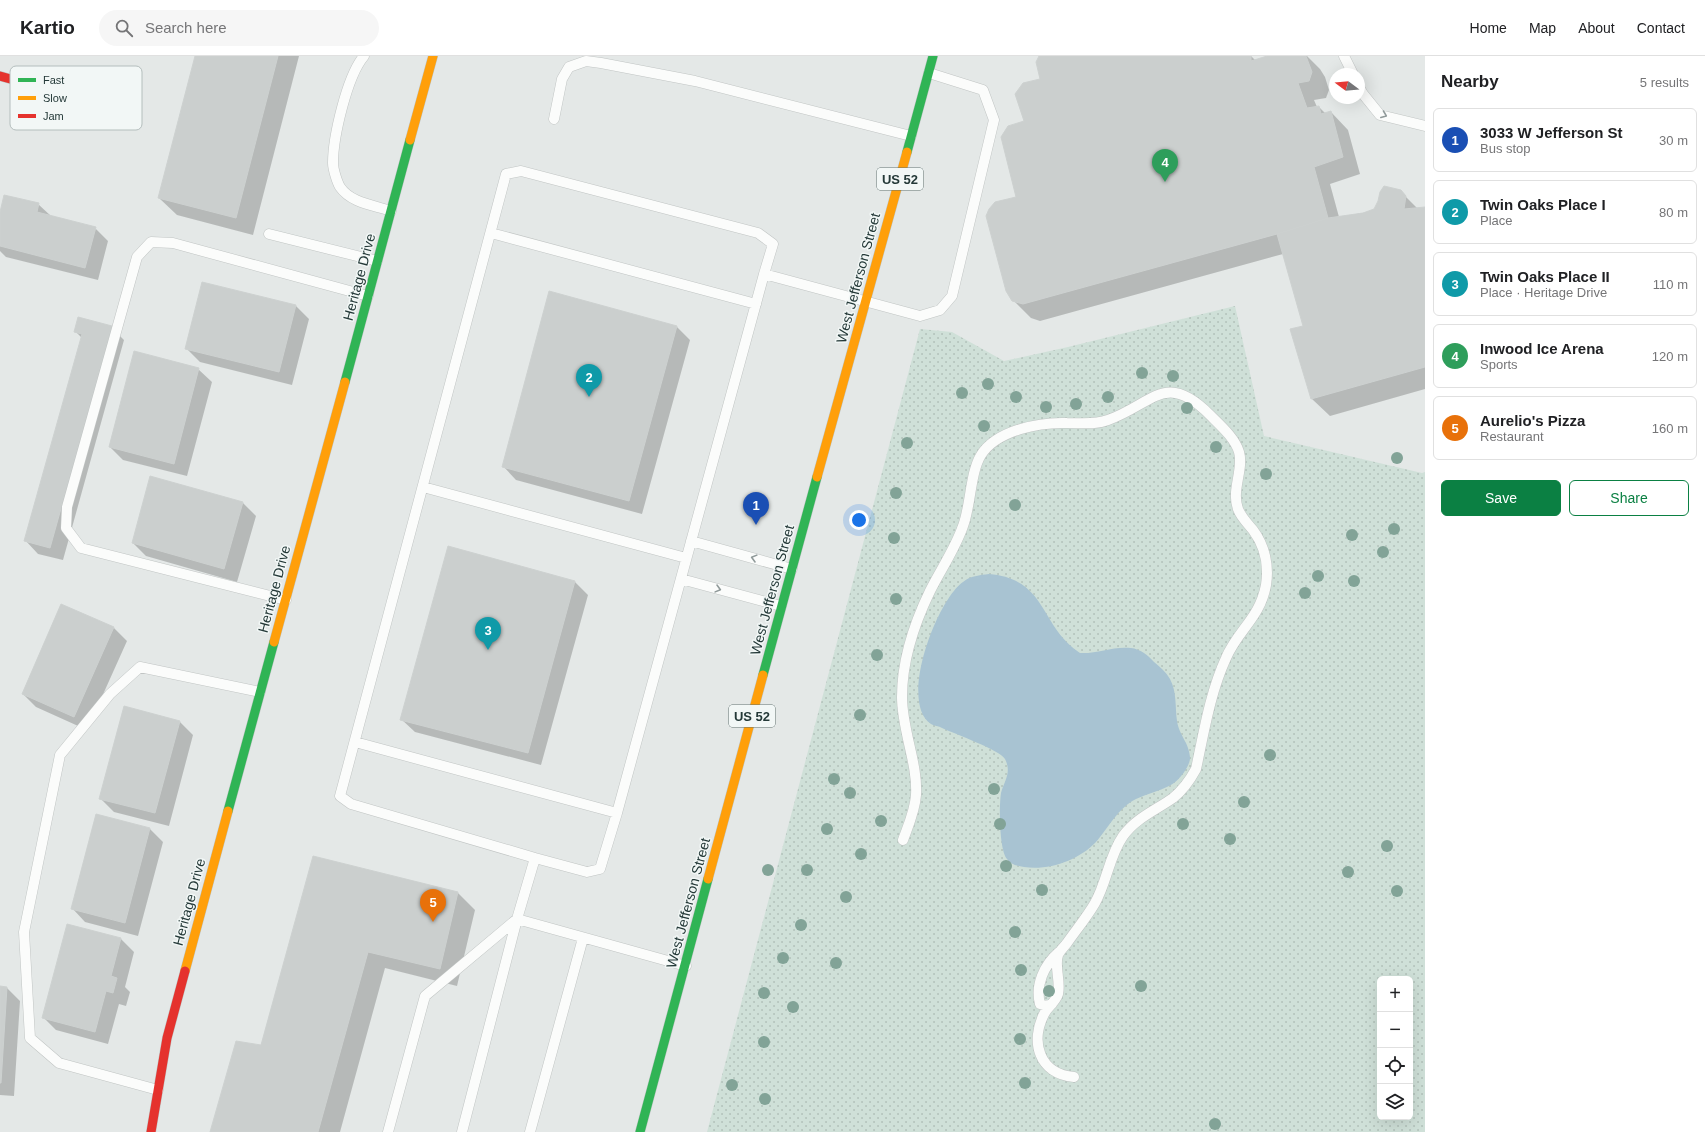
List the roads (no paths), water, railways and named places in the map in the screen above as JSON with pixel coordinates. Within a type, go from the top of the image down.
[{"type":"street","name":"Heritage Drive","points":[[151,1132],[167,1038],[433,56]]},
{"type":"street","name":"West Jefferson Street","points":[[640,1132],[686,966],[781,606],[933,56]]},
{"type":"street","points":[[0,76],[10,79]]},
{"type":"lane","points":[[364,56],[346,92],[337,131],[332,165],[340,186],[353,199],[391,211]]},
{"type":"lane","points":[[1344,56],[1350,68]]},
{"type":"lane","points":[[554,120],[562,79],[569,67],[586,62],[601,63],[695,81],[911,136]]},
{"type":"lane","points":[[764,274],[920,316],[940,310],[952,296],[994,120],[983,90],[929,73]]},
{"type":"lane","points":[[1365,96],[1380,115],[1425,126]]},
{"type":"lane","points":[[520,171],[758,233],[773,244],[617,813],[600,869],[586,872],[351,804],[340,796],[491,233],[506,174],[520,171]]},
{"type":"lane","points":[[491,233],[756,304]]},
{"type":"lane","points":[[269,234],[377,261]]},
{"type":"lane","points":[[286,600],[80,548],[66,528],[67,507],[137,257],[150,242],[173,243],[368,296]]},
{"type":"lane","points":[[903,840],[913,812],[916,796],[916,784],[904,722],[902,698],[907,653],[913,633],[930,591],[953,552],[964,524],[968,512],[976,470],[981,456],[986,448],[1005,435],[1020,429],[1052,423],[1093,424],[1108,421],[1160,394],[1182,394],[1192,399],[1221,426],[1239,453],[1236,483],[1237,508],[1257,536],[1262,548],[1268,573],[1262,601],[1256,613],[1230,649],[1220,672],[1207,717],[1196,769],[1174,797],[1135,823],[1125,833],[1118,843],[1095,903],[1046,968],[1039,984],[1038,993],[1040,1004],[1047,1006],[1052,1004]]},
{"type":"lane","points":[[423,487],[686,558]]},
{"type":"lane","points":[[691,541],[792,569]]},
{"type":"lane","points":[[681,579],[781,606]]},
{"type":"lane","points":[[158,1090],[59,1063],[30,1038],[24,932],[60,755],[110,694],[140,667],[260,692]]},
{"type":"lane","points":[[355,742],[617,813]]},
{"type":"lane","points":[[462,1132],[517,919],[535,858]]},
{"type":"lane","points":[[517,919],[686,966]]},
{"type":"lane","points":[[388,1132],[425,996],[517,919]]},
{"type":"lane","points":[[530,1132],[583,938]]},
{"type":"lane","points":[[1060,951],[1057,962],[1059,984],[1057,995],[1052,1004],[1044,1013],[1037,1033],[1043,1059],[1052,1070],[1060,1074],[1074,1077]]},
{"type":"water","points":[[989,574],[1008,578],[1022,585],[1033,594],[1057,630],[1067,642],[1080,653],[1118,648],[1131,648],[1141,651],[1149,657],[1165,672],[1170,679],[1175,694],[1178,724],[1189,753],[1190,758],[1188,766],[1176,782],[1165,788],[1140,797],[1124,807],[1096,842],[1089,848],[1072,859],[1053,866],[1034,868],[1017,866],[1007,859],[1002,846],[1000,827],[1001,793],[1008,773],[1005,759],[995,751],[931,724],[922,712],[918,695],[920,674],[925,652],[942,609],[953,592],[963,582],[972,577]]},
{"type":"place","name":"Inwood Ice Arena","points":[[1165,182]]},
{"type":"place","name":"Twin Oaks Place I","points":[[589,397]]},
{"type":"place","name":"3033 W Jefferson St","points":[[756,525]]},
{"type":"place","name":"Twin Oaks Place II","points":[[488,650]]},
{"type":"place","name":"Aurelio's Pizza","points":[[433,922]]}]
